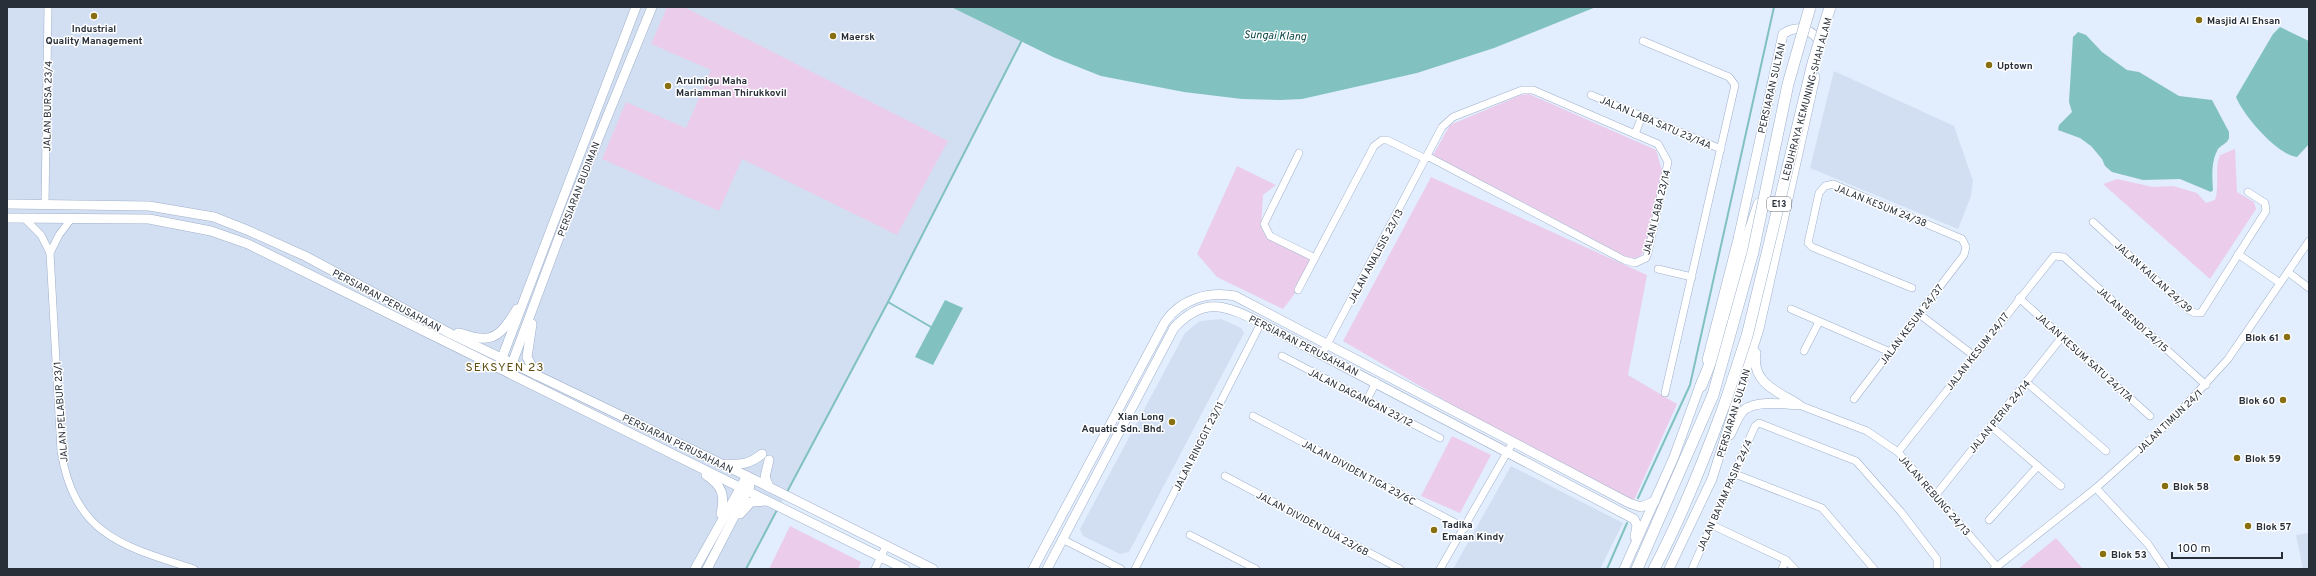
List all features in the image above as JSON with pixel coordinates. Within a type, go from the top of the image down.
[{"type":"highway","name":"LEBUHRAYA KEMUNING-SHAH ALAM","points":[[1637,569],[1713,395],[1753,252],[1764,189],[1788,84],[1810,7]]},
{"type":"highway","name":"LEBUHRAYA KEMUNING-SHAH ALAM","points":[[1675,528],[1703,463],[1747,336],[1813,63],[1830,7]]},
{"type":"highway","points":[[1701,386],[1722,333],[1749,234],[1764,189]]},
{"type":"highway","points":[[1660,569],[1675,528]]},
{"type":"highway","name":"E13","points":[[1654,569],[1675,528]]},
{"type":"main road","name":"PERSIARAN BUDIMAN","points":[[498,368],[636,7]]},
{"type":"main road","name":"PERSIARAN BUDIMAN","points":[[508,373],[537,302],[572,204],[652,7]]},
{"type":"main road","name":"PERSIARAN SULTAN","points":[[1626,566],[1674,457],[1701,386],[1738,239],[1783,34],[1791,29],[1801,29],[1814,34],[1821,44],[1794,177],[1759,329],[1712,479],[1669,569]]},
{"type":"main road","name":"PERSIARAN PERUSAHAAN","points":[[7,204],[149,206],[214,217],[288,248],[451,334],[720,463],[933,569]]},
{"type":"main road","name":"PERSIARAN PERUSAHAAN","points":[[7,218],[149,220],[211,231],[248,244],[905,569]]},
{"type":"main road","name":"PERSIARAN PERUSAHAAN","points":[[1033,569],[1165,322],[1180,306],[1188,301],[1220,293],[1235,296],[1629,503],[1641,507],[1655,501]]},
{"type":"main road","points":[[451,334],[463,334],[478,338],[493,337],[503,329],[527,294]]},
{"type":"main road","points":[[536,375],[527,357],[537,302]]},
{"type":"main road","name":"PERSIARAN PERUSAHAAN","points":[[1047,569],[1174,328],[1194,311],[1218,306],[1232,308],[1322,354],[1634,519],[1637,525],[1636,533],[1626,566]]},
{"type":"main road","points":[[1759,329],[1754,362],[1758,376],[1765,385],[1799,405]]},
{"type":"main road","points":[[1722,448],[1743,410],[1754,406],[1770,404],[1799,405]]},
{"type":"main road","points":[[668,452],[710,478],[722,489],[724,501],[719,524]]},
{"type":"main road","points":[[720,463],[744,464],[766,457],[765,477],[773,489]]},
{"type":"main road","points":[[695,569],[719,524],[750,478]]},
{"type":"main road","points":[[708,569],[729,529],[744,489]]},
{"type":"main road","points":[[729,529],[751,502],[771,502]]},
{"type":"street","name":"JALAN BURSA 23/4","points":[[45,204],[48,7]]},
{"type":"street","points":[[1643,41],[1729,77],[1735,85],[1666,393]]},
{"type":"street","name":"JALAN LABA 23/14","points":[[1527,90],[1658,144],[1668,162],[1648,253],[1646,258],[1635,263],[1624,260],[1426,158],[1442,127],[1452,117],[1527,90]]},
{"type":"street","name":"JALAN LABA SATU 23/14A","points":[[1591,94],[1721,149]]},
{"type":"street","points":[[1635,134],[1642,116]]},
{"type":"street","points":[[1298,290],[1374,146],[1382,140],[1387,140],[1426,158]]},
{"type":"street","points":[[1299,153],[1264,224],[1270,236],[1314,258]]},
{"type":"street","name":"JALAN ANALISIS 23/13","points":[[1322,354],[1426,158]]},
{"type":"street","name":"JALAN KESUM 24/38","points":[[1912,288],[1812,247],[1808,243],[1819,193],[1825,186],[1833,184],[1962,239],[1966,247]]},
{"type":"street","name":"JALAN KAILAN 24/39","points":[[2093,222],[2195,313],[2201,312],[2238,254],[2266,206],[2265,203],[2248,192]]},
{"type":"street","name":"JALAN PELABUR 23/1","points":[[24,218],[41,236],[50,253],[61,451],[65,470],[76,501],[80,508],[109,536],[133,548],[194,569]]},
{"type":"street","name":"JALAN PELABUR 23/1","points":[[50,253],[59,235],[71,218]]},
{"type":"street","name":"JALAN TIMUN 24/1","points":[[1995,568],[2096,488],[2173,420],[2228,359],[2309,241]]},
{"type":"street","name":"JALAN KESUM 24/37","points":[[1854,399],[1964,255],[1966,247]]},
{"type":"street","points":[[2238,254],[2280,284]]},
{"type":"street","name":"JALAN KESUM 24/17","points":[[1898,452],[2047,262],[2054,256],[2059,255]]},
{"type":"street","name":"JALAN BENDI 24/15","points":[[2059,255],[2064,257],[2206,385]]},
{"type":"street","points":[[1658,268],[1692,277]]},
{"type":"street","points":[[2288,272],[2309,288]]},
{"type":"street","name":"JALAN KESUM SATU 24/17A","points":[[2019,298],[2150,416]]},
{"type":"street","points":[[1791,309],[1890,352]]},
{"type":"street","points":[[1919,314],[1973,355]]},
{"type":"street","points":[[1804,352],[1819,322]]},
{"type":"street","name":"JALAN RINGGIT 23/11","points":[[1135,569],[1261,323]]},
{"type":"street","name":"JALAN PERIA 24/14","points":[[1935,496],[2062,337]]},
{"type":"street","name":"JALAN DAGANGAN 23/12","points":[[1282,356],[1440,438]]},
{"type":"street","points":[[1367,400],[1376,382]]},
{"type":"street","points":[[2026,382],[2106,451]]},
{"type":"street","name":"JALAN REBUNG 24/13","points":[[1799,405],[1867,431],[1898,452],[1995,568]]},
{"type":"street","name":"JALAN DIVIDEN TIGA 23/6C","points":[[1253,416],[1465,528]]},
{"type":"street","name":"JALAN BAYAM PASIR 24/4","points":[[1692,569],[1755,426],[1759,423],[1856,461],[1901,512],[1937,559],[1937,569]]},
{"type":"street","points":[[1991,426],[2061,486]]},
{"type":"street","points":[[1440,569],[1465,528],[1513,442]]},
{"type":"street","points":[[1989,520],[2038,466]]},
{"type":"street","points":[[1734,474],[1822,508],[1874,569]]},
{"type":"street","name":"JALAN DIVIDEN DUA 23/6B","points":[[1225,476],[1400,569]]},
{"type":"street","points":[[2096,488],[2148,544],[2165,569]]},
{"type":"street","points":[[1712,525],[1786,560],[1795,569]]},
{"type":"street","points":[[1190,535],[1256,569]]},
{"type":"street","points":[[1062,540],[1121,569]]},
{"type":"street","points":[[875,569],[886,546]]},
{"type":"street","points":[[1782,569],[1786,560]]},
{"type":"shaded area","points":[[7,7],[951,7],[1021,41],[888,302],[746,569],[7,569]]},
{"type":"shaded area","points":[[667,7],[684,7],[948,141],[897,235],[742,159],[719,211],[602,159],[626,102],[686,128],[711,70],[651,44]]},
{"type":"shaded area","points":[[1834,71],[1954,126],[1973,181],[1971,196],[1958,229],[1810,168]]},
{"type":"shaded area","points":[[1529,94],[1656,150],[1662,170],[1644,252],[1640,256],[1630,258],[1625,256],[1433,155],[1450,125],[1521,95]]},
{"type":"shaded area","points":[[2235,149],[2237,192],[2254,202],[2256,209],[2210,279],[2103,184],[2117,179],[2153,187],[2173,186],[2197,193],[2206,203],[2215,200],[2217,189],[2217,166],[2220,155]]},
{"type":"shaded area","points":[[1237,166],[1276,185],[1263,195],[1261,228],[1267,238],[1310,260],[1299,288],[1283,309],[1217,277],[1197,254]]},
{"type":"shaded area","points":[[1431,177],[1647,275],[1628,375],[1677,404],[1630,509],[1343,341]]},
{"type":"shaded area","points":[[1221,319],[1241,328],[1244,333],[1129,552],[1120,554],[1083,536],[1080,529],[1185,333],[1200,321]]},
{"type":"shaded area","points":[[1452,436],[1491,455],[1460,513],[1421,496]]},
{"type":"shaded area","points":[[1511,466],[1623,523],[1600,569],[1453,569]]},
{"type":"shaded area","points":[[790,526],[861,562],[858,569],[769,569]]},
{"type":"shaded area","points":[[2309,533],[2309,569],[2303,569],[2296,535]]},
{"type":"shaded area","points":[[2056,538],[2083,569],[2018,569]]},
{"type":"water","name":"Sungai Klang","points":[[951,7],[1596,7],[1494,48],[1417,73],[1302,99],[1280,100],[1242,99],[1184,92],[1101,76],[1053,57]]},
{"type":"water","points":[[2280,27],[2309,41],[2309,144],[2297,157],[2289,155],[2271,142],[2246,114],[2236,97],[2273,34]]},
{"type":"water","points":[[2078,32],[2086,35],[2102,52],[2127,70],[2139,72],[2179,96],[2212,100],[2229,132],[2229,138],[2227,142],[2218,149],[2214,158],[2212,169],[2213,190],[2211,192],[2180,179],[2143,180],[2112,172],[2105,166],[2102,159],[2091,146],[2080,138],[2058,130],[2059,125],[2072,112],[2069,102],[2073,37]]},
{"type":"water","points":[[945,300],[963,308],[933,365],[915,357]]},
{"type":"waterway","points":[[1638,498],[1690,385],[1774,7]]},
{"type":"waterway","points":[[787,492],[888,302],[1022,40]]},
{"type":"waterway","points":[[888,302],[931,327]]},
{"type":"waterway","points":[[746,569],[778,508]]},
{"type":"waterway","points":[[1607,569],[1627,523]]},
{"type":"place","name":"Industrial Quality Management","points":[[94,16]]},
{"type":"place","name":"Masjid Al Ehsan","points":[[2199,20]]},
{"type":"place","name":"Maersk","points":[[833,36]]},
{"type":"place","name":"Uptown","points":[[1989,65]]},
{"type":"place","name":"Arulmigu Maha Mariamman Thirukkovil","points":[[668,86]]},
{"type":"place","name":"Blok 61","points":[[2287,337]]},
{"type":"place","name":"Blok 60","points":[[2283,400]]},
{"type":"place","name":"Xian Long Aquatic Sdn. Bhd.","points":[[1172,422]]},
{"type":"place","name":"Blok 59","points":[[2237,458]]},
{"type":"place","name":"Blok 58","points":[[2165,486]]},
{"type":"place","name":"Blok 57","points":[[2248,526]]},
{"type":"place","name":"Tadika Emaan Kindy","points":[[1434,530]]},
{"type":"place","name":"Blok 53","points":[[2103,554]]},
{"type":"district","name":"SEKSYEN 23","points":[[505,367]]}]
